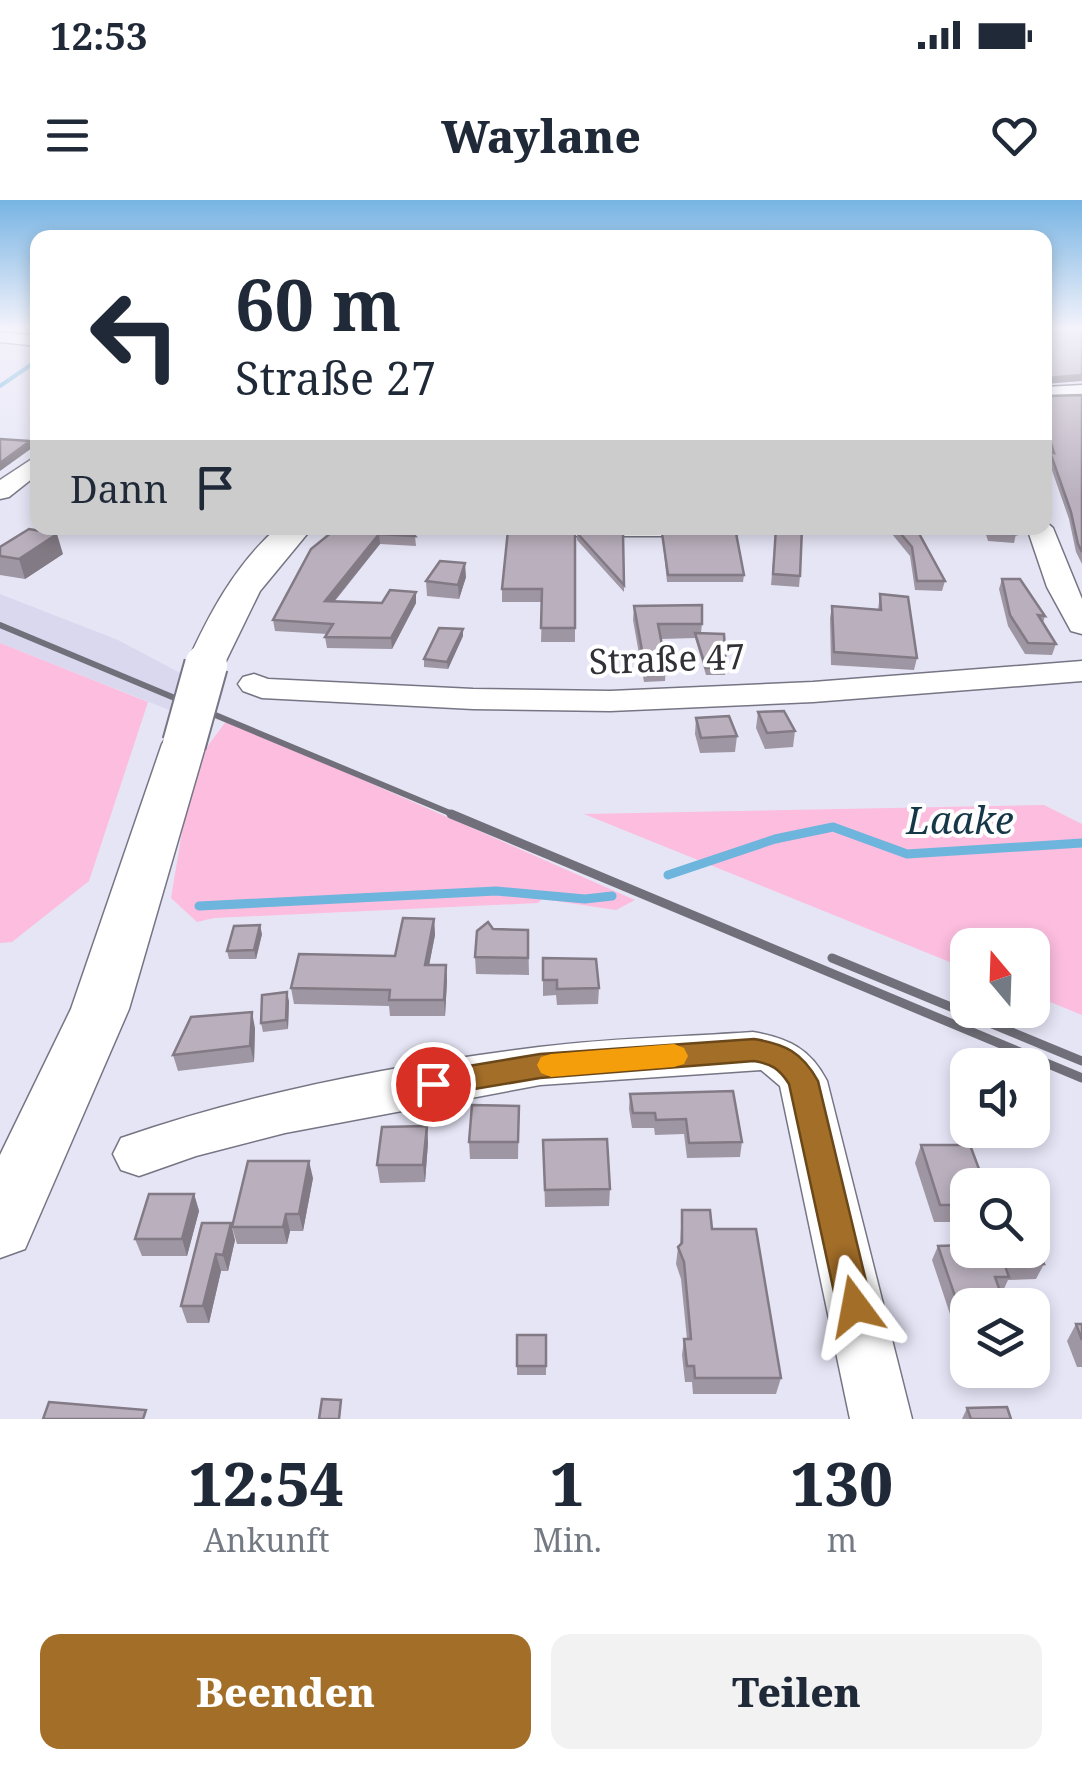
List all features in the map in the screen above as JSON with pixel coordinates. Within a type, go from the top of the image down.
[{"type":"main road","points":[[0,1227],[100,1009],[133,914],[206,665],[241,588],[288,535]]},
{"type":"street","points":[[1052,392],[1082,390]]},
{"type":"street","points":[[0,492],[30,468]]},
{"type":"street","points":[[1042,535],[1060,587],[1082,625]]},
{"type":"street","name":"Straße 47","points":[[254,684],[262,688],[561,700],[876,689],[1082,670]]},
{"type":"street","points":[[139,1154],[194,1135],[285,1112],[540,1066],[754,1050],[776,1054],[790,1062],[803,1081],[881,1419]]},
{"type":"shaded area","points":[[0,594],[118,640],[184,675],[172,711],[0,643]]},
{"type":"shaded area","points":[[0,643],[148,702],[89,881],[12,942],[0,943]]},
{"type":"shaded area","points":[[227,720],[635,900],[616,910],[542,899],[538,903],[214,918],[197,922],[171,898],[193,766]]},
{"type":"shaded area","points":[[1044,805],[1082,824],[1082,1015],[1050,1002],[1050,928],[950,928],[950,962],[584,814]]},
{"type":"building","points":[[1082,395],[1082,552],[1052,458],[1052,396]]},
{"type":"building","points":[[0,439],[30,441],[0,463]]},
{"type":"building","points":[[29,529],[30,535],[55,535],[19,559],[0,556],[0,547]]},
{"type":"building","points":[[328,535],[378,535],[325,601],[382,603],[390,590],[416,592],[391,638],[325,637],[333,624],[273,620],[311,549]]},
{"type":"building","points":[[507,535],[575,535],[575,628],[541,628],[542,589],[502,589]]},
{"type":"building","points":[[579,535],[623,535],[624,585]]},
{"type":"building","points":[[662,535],[736,535],[744,575],[668,575]]},
{"type":"building","points":[[776,535],[802,535],[800,576],[773,574]]},
{"type":"building","points":[[902,535],[920,535],[945,581],[917,581],[912,547]]},
{"type":"building","points":[[440,561],[465,563],[458,585],[426,581]]},
{"type":"building","points":[[1002,579],[1020,579],[1045,616],[1038,615],[1056,644],[1028,643],[1010,615]]},
{"type":"building","points":[[880,594],[908,597],[917,658],[834,652],[832,606],[881,610]]},
{"type":"building","points":[[702,605],[702,624],[658,624],[666,666],[645,667],[634,606]]},
{"type":"building","points":[[439,628],[463,629],[447,662],[424,659]]},
{"type":"building","points":[[695,633],[724,634],[726,667],[706,668]]},
{"type":"building","points":[[784,711],[795,731],[767,733],[758,712]]},
{"type":"building","points":[[729,716],[737,736],[701,738],[696,718]]},
{"type":"building","points":[[403,918],[434,919],[425,965],[446,965],[444,1000],[389,1000],[390,990],[291,988],[299,954],[395,956]]},
{"type":"building","points":[[488,922],[493,929],[528,930],[528,958],[475,957],[477,931]]},
{"type":"building","points":[[260,925],[254,950],[227,951],[234,926]]},
{"type":"building","points":[[543,958],[596,959],[599,988],[557,989],[557,980],[543,980]]},
{"type":"building","points":[[287,992],[286,1020],[261,1023],[262,995]]},
{"type":"building","points":[[252,1012],[250,1046],[173,1055],[191,1017]]},
{"type":"building","points":[[733,1091],[742,1142],[689,1143],[686,1119],[656,1120],[655,1113],[633,1113],[630,1094]]},
{"type":"building","points":[[472,1105],[519,1106],[518,1142],[469,1142]]},
{"type":"building","points":[[427,1126],[423,1165],[377,1165],[382,1127]]},
{"type":"building","points":[[607,1139],[610,1189],[545,1190],[543,1140]]},
{"type":"building","points":[[921,1145],[971,1148],[979,1168],[950,1168],[950,1205],[940,1205]]},
{"type":"building","points":[[248,1161],[309,1161],[299,1214],[286,1214],[283,1227],[232,1227]]},
{"type":"building","points":[[149,1194],[194,1194],[182,1239],[135,1239]]},
{"type":"building","points":[[682,1210],[710,1210],[712,1229],[756,1229],[781,1378],[695,1378],[694,1366],[687,1366],[684,1339],[691,1339],[684,1262],[678,1247],[682,1243]]},
{"type":"building","points":[[202,1223],[231,1223],[223,1255],[216,1254],[203,1306],[181,1306]]},
{"type":"building","points":[[938,1246],[950,1246],[950,1268],[1006,1268],[1009,1277],[995,1277],[999,1288],[952,1288]]},
{"type":"building","points":[[517,1335],[546,1335],[546,1366],[517,1366]]},
{"type":"building","points":[[322,1399],[341,1400],[339,1419],[319,1419]]},
{"type":"building","points":[[49,1402],[146,1410],[143,1419],[43,1419]]},
{"type":"building","points":[[1007,1407],[1011,1419],[971,1419],[967,1408]]},
{"type":"waterway","name":"Laake","points":[[668,875],[775,839],[833,827],[907,854],[1082,843]]},
{"type":"waterway","name":"Laake","points":[[199,906],[496,891],[585,899],[612,896]]},
{"type":"railway","points":[[0,625],[457,816]]},
{"type":"railway","points":[[451,814],[1082,1078]]},
{"type":"railway","points":[[832,958],[1082,1061]]},
{"type":"slow traffic","points":[[551,1065],[674,1056]]},
{"type":"route","points":[[433,1084],[540,1066],[754,1050],[776,1054],[790,1062],[803,1081],[855,1306]]}]
